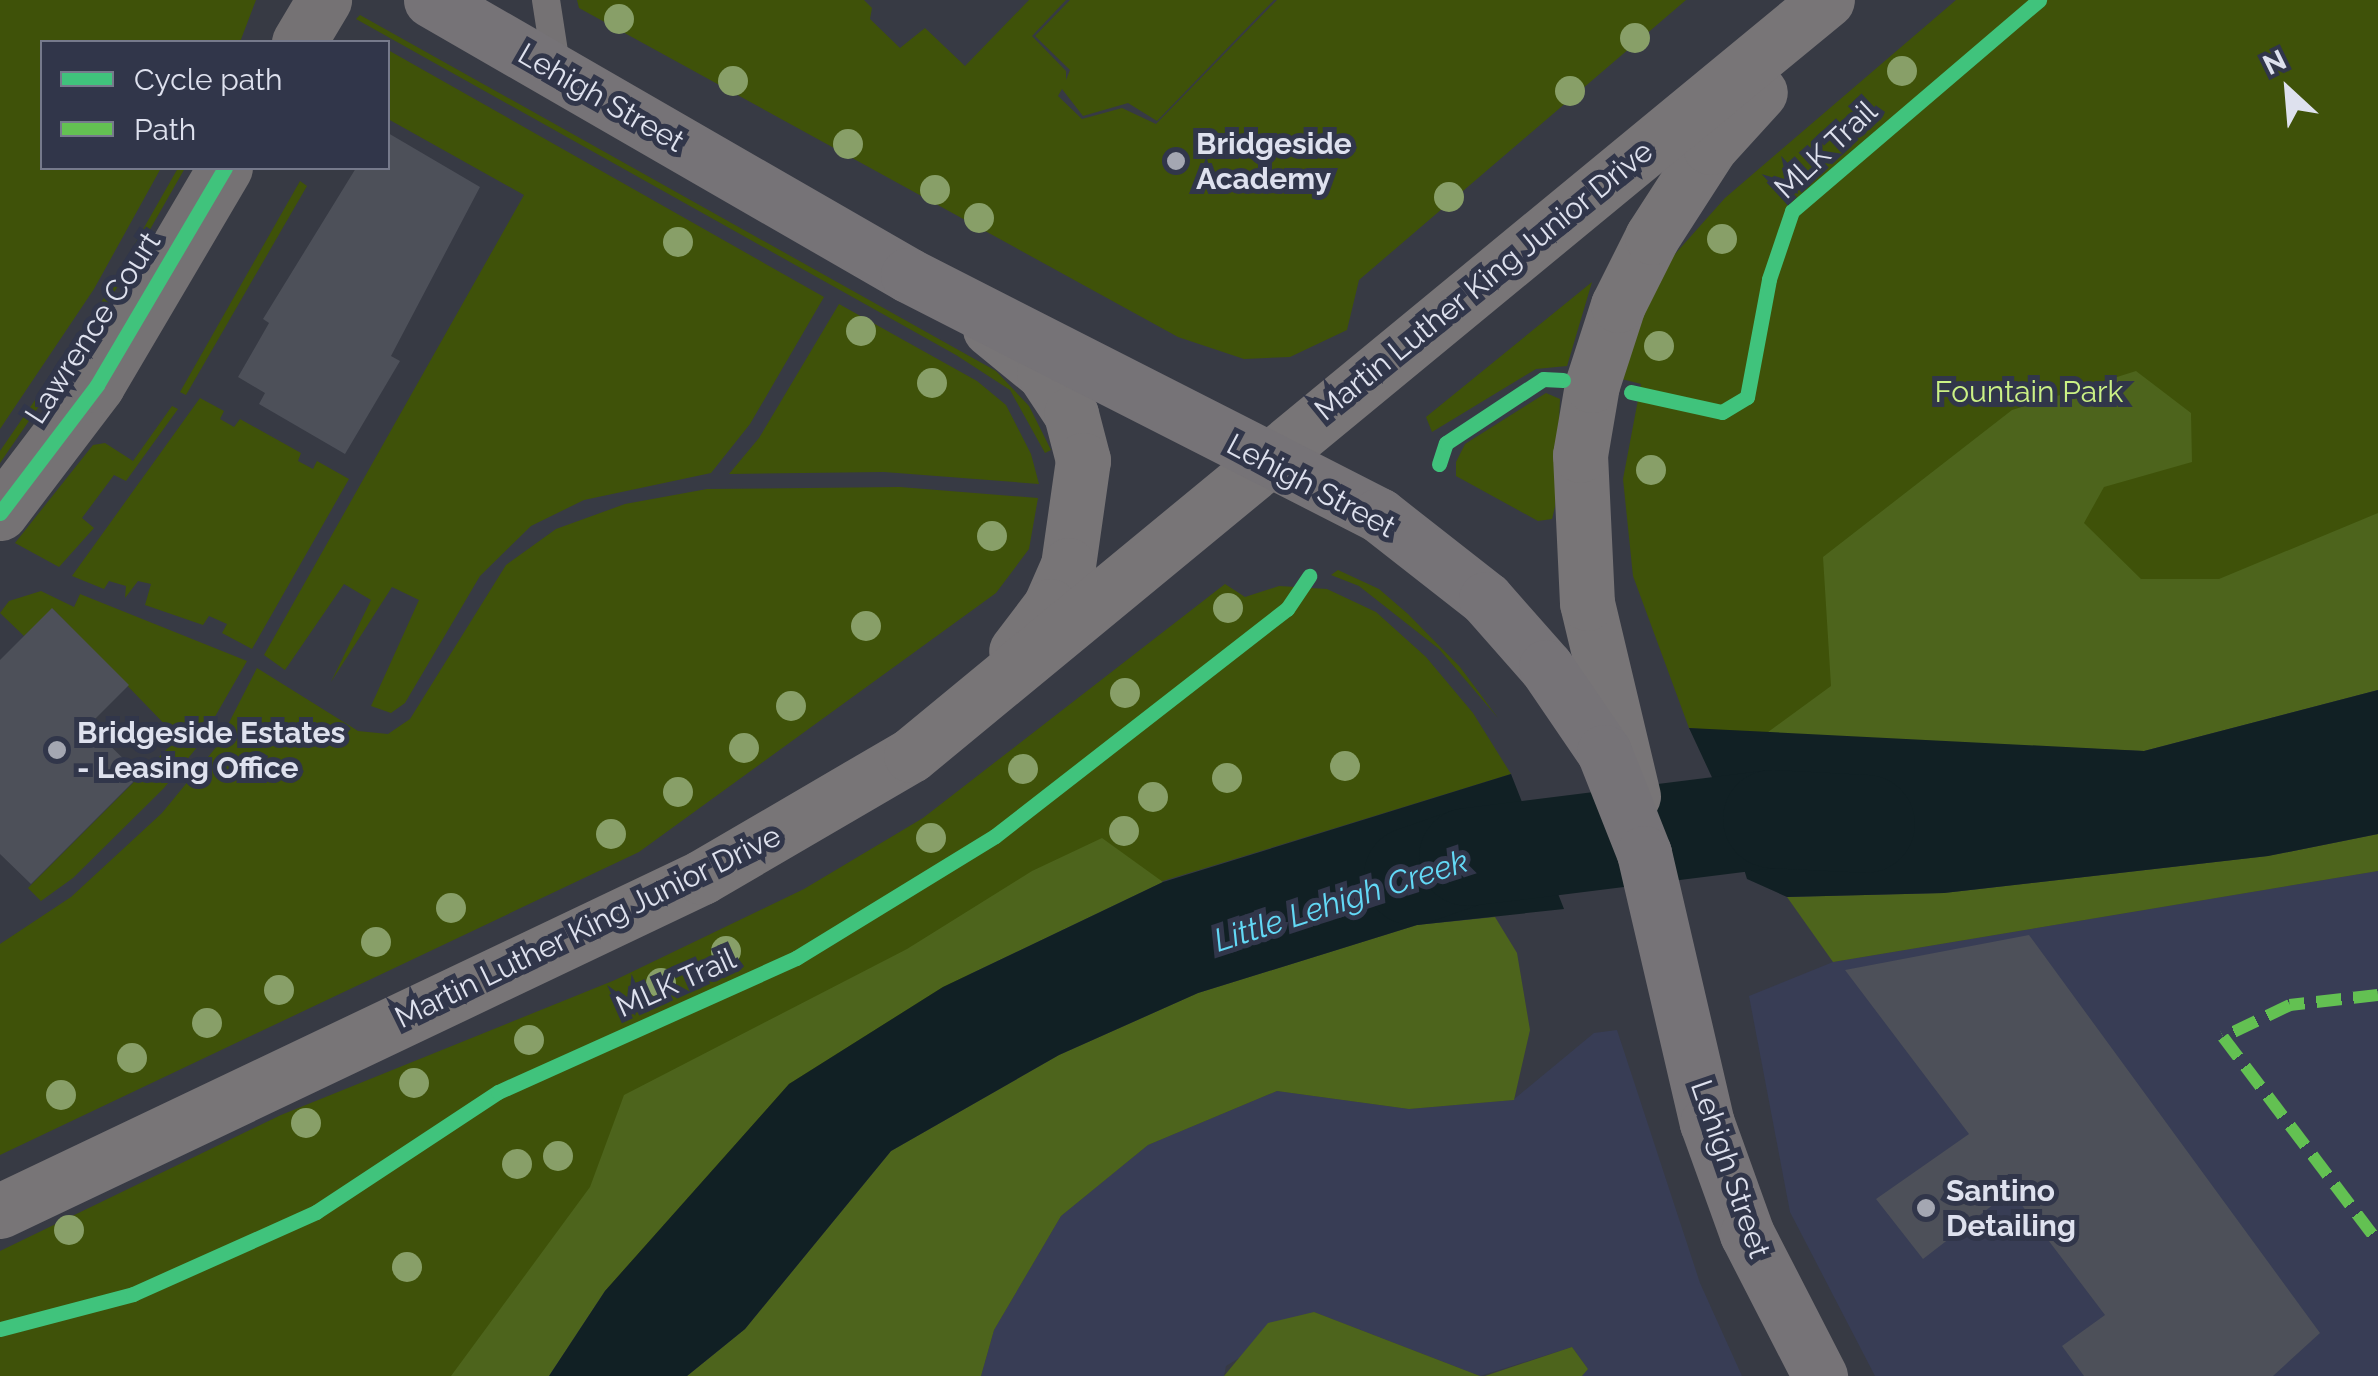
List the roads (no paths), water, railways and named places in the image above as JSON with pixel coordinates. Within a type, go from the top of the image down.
[{"type":"main road","name":"Lehigh Street","points":[[431,0],[908,276],[1262,460],[1379,515],[1486,599],[1614,750],[1644,852],[1706,1123],[1747,1234],[1820,1376]]},
{"type":"main road","name":"Martin Luther King Junior Drive","points":[[0,1211],[702,878],[911,754],[1071,628],[1262,460],[1827,0]]},
{"type":"main road","points":[[1614,750],[1587,603],[1580,455],[1592,385],[1618,305],[1710,146],[1849,0]]},
{"type":"main road","points":[[908,276],[1012,343],[1044,373],[1071,414],[1082,460],[1068,565],[1050,606],[1021,646],[911,754]]},
{"type":"street","points":[[300,40],[324,0]]},
{"type":"street","name":"Lawrence Court","points":[[0,513],[98,385],[224,170]]},
{"type":"lane","points":[[546,0],[557,73]]},
{"type":"water","points":[[2378,690],[2378,834],[2268,856],[1944,893],[1787,897],[1747,879],[1723,801],[1689,728],[2144,751]]},
{"type":"water","points":[[1511,774],[1564,909],[1417,925],[1198,993],[1059,1055],[891,1151],[745,1329],[687,1376],[549,1376],[605,1291],[789,1084],[943,987],[1163,882]]},
{"type":"waterway","name":"Little Lehigh Creek","points":[[1413,876],[1468,857],[1772,819],[1866,824]]},
{"type":"place","name":"Bridgeside Academy","points":[[1176,161]]},
{"type":"place","name":"Bridgeside Estates - Leasing Office","points":[[57,750]]},
{"type":"place","name":"Santino Detailing","points":[[1926,1208]]},
{"type":"park label","name":"Fountain Park","points":[[2029,392]]}]
